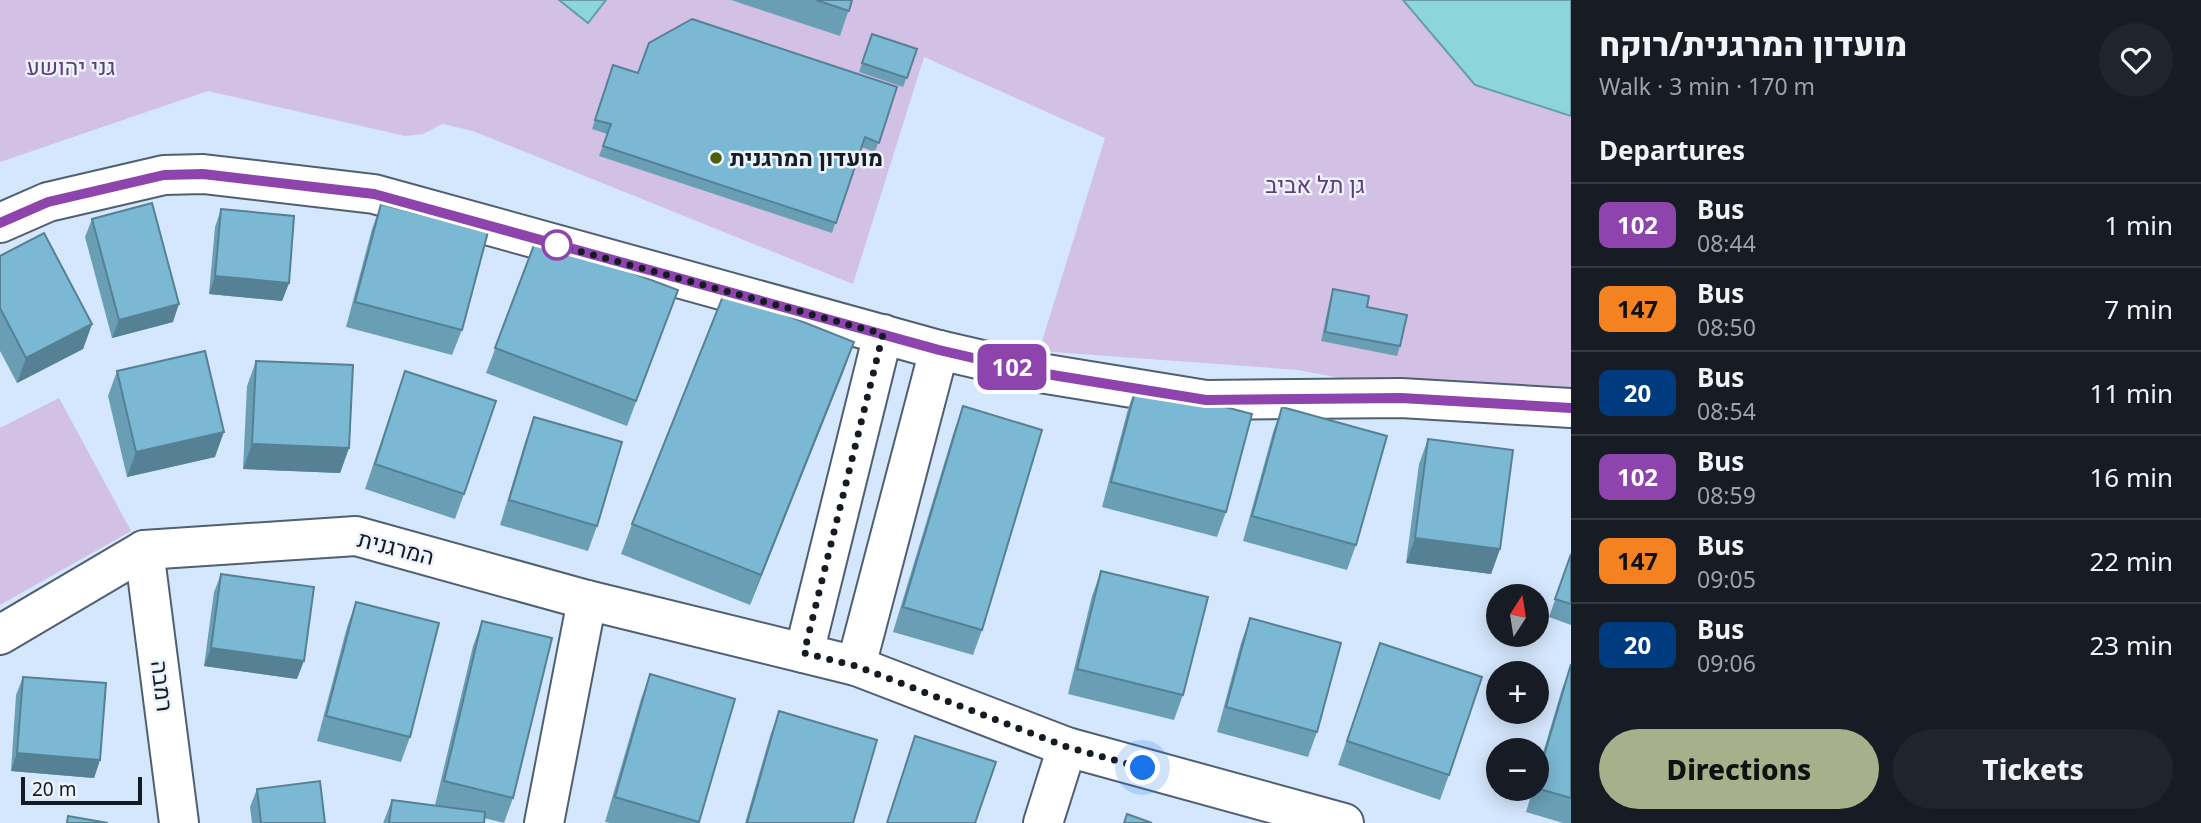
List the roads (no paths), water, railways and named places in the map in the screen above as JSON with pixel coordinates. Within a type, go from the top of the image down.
[{"type":"street","points":[[0,223],[48,202],[164,175],[203,174],[374,194],[939,350],[1034,372],[1206,400],[1401,398],[1571,408]]},
{"type":"street","points":[[804,653],[883,334]]},
{"type":"street","points":[[856,666],[939,350]]},
{"type":"street","name":"המרגנית","points":[[0,635],[144,550],[356,536],[587,600],[856,666],[1067,747],[1344,823]]},
{"type":"street","name":"רמבה","points":[[144,550],[179,823]]},
{"type":"street","points":[[544,823],[587,600]]},
{"type":"street","points":[[1043,823],[1067,747]]},
{"type":"place","name":"מועדון המרגנית","points":[[716,158]]},
{"type":"park label","name":"גני יהושע","points":[[71,67]]},
{"type":"park label","name":"גן תל אביב","points":[[1315,185]]}]
